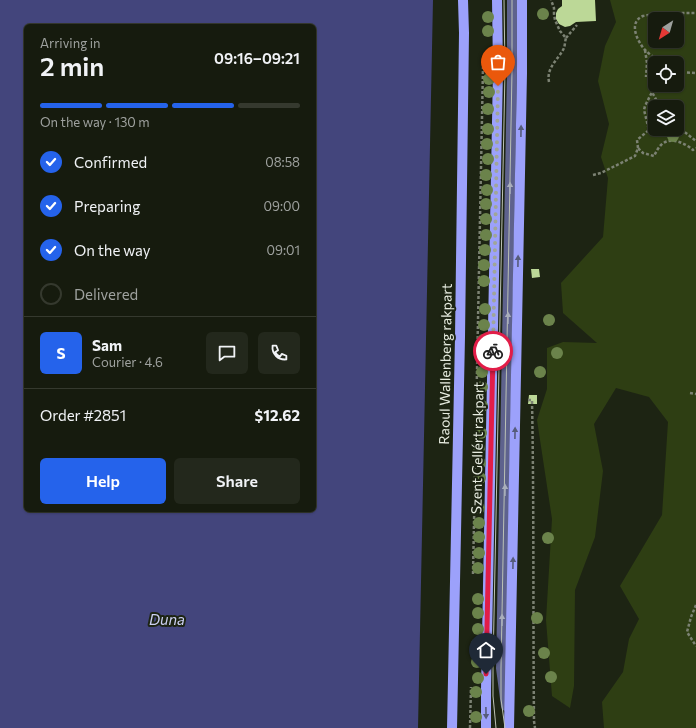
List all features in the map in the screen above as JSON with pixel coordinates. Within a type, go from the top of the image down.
[{"type":"main road","name":"Raoul Wallenberg rakpart","points":[[452,728],[460,345],[464,34],[463,0]]},
{"type":"main road","name":"Szent Gellért rakpart","points":[[486,728],[498,70],[497,0]]},
{"type":"main road","points":[[509,728],[522,80],[522,0]]},
{"type":"lane","points":[[509,728],[501,668],[512,0]]},
{"type":"path","points":[[551,0],[554,8],[555,20],[560,31],[566,38]]},
{"type":"path","points":[[653,56],[645,50],[637,38],[634,29],[638,20],[644,16],[657,14],[696,13]]},
{"type":"path","points":[[549,82],[548,79],[550,69],[564,47],[566,38],[577,25]]},
{"type":"path","points":[[645,50],[647,63],[646,77]]},
{"type":"path","points":[[473,577],[483,67]]},
{"type":"path","points":[[684,73],[696,74]]},
{"type":"path","points":[[652,92],[656,100]]},
{"type":"path","points":[[593,175],[601,173],[635,156],[638,148],[638,140],[649,130],[644,110],[652,92]]},
{"type":"path","points":[[684,131],[696,140]]},
{"type":"path","points":[[638,148],[643,153],[654,156],[662,144],[670,140],[686,145],[693,150],[696,148]]},
{"type":"path","points":[[690,393],[696,394]]},
{"type":"path","points":[[526,399],[532,400],[535,728]]},
{"type":"path","points":[[696,606],[686,632],[696,646]]},
{"type":"path","points":[[470,728],[471,680]]},
{"type":"green space","points":[[610,0],[696,0],[696,728],[604,728],[602,702],[623,672],[629,639],[639,619],[620,586],[662,515],[668,422],[649,397],[616,388],[594,424],[603,471],[595,537],[575,590],[574,686],[570,708],[552,696],[546,620],[552,519],[537,420],[547,389],[547,348],[563,342],[597,343],[563,313],[561,283],[603,237],[608,178],[601,157],[609,124],[598,81],[605,46],[616,22]]},
{"type":"water","name":"Duna","points":[[0,0],[433,0],[418,728],[0,728]]},
{"type":"building","points":[[562,0],[595,0],[596,21],[576,22],[565,27],[559,24],[556,19],[556,13],[562,6]]},
{"type":"building","points":[[531,269],[539,269],[540,277],[532,278]]},
{"type":"building","points":[[529,395],[537,395],[537,404],[528,404]]},
{"type":"tram line","points":[[496,728],[493,696],[493,665],[505,71],[504,0]]},
{"type":"tram line","points":[[505,728],[501,699],[501,668],[512,0]]},
{"type":"way so far","points":[[493,351],[498,86]]},
{"type":"route","points":[[486,674],[493,351]]}]
